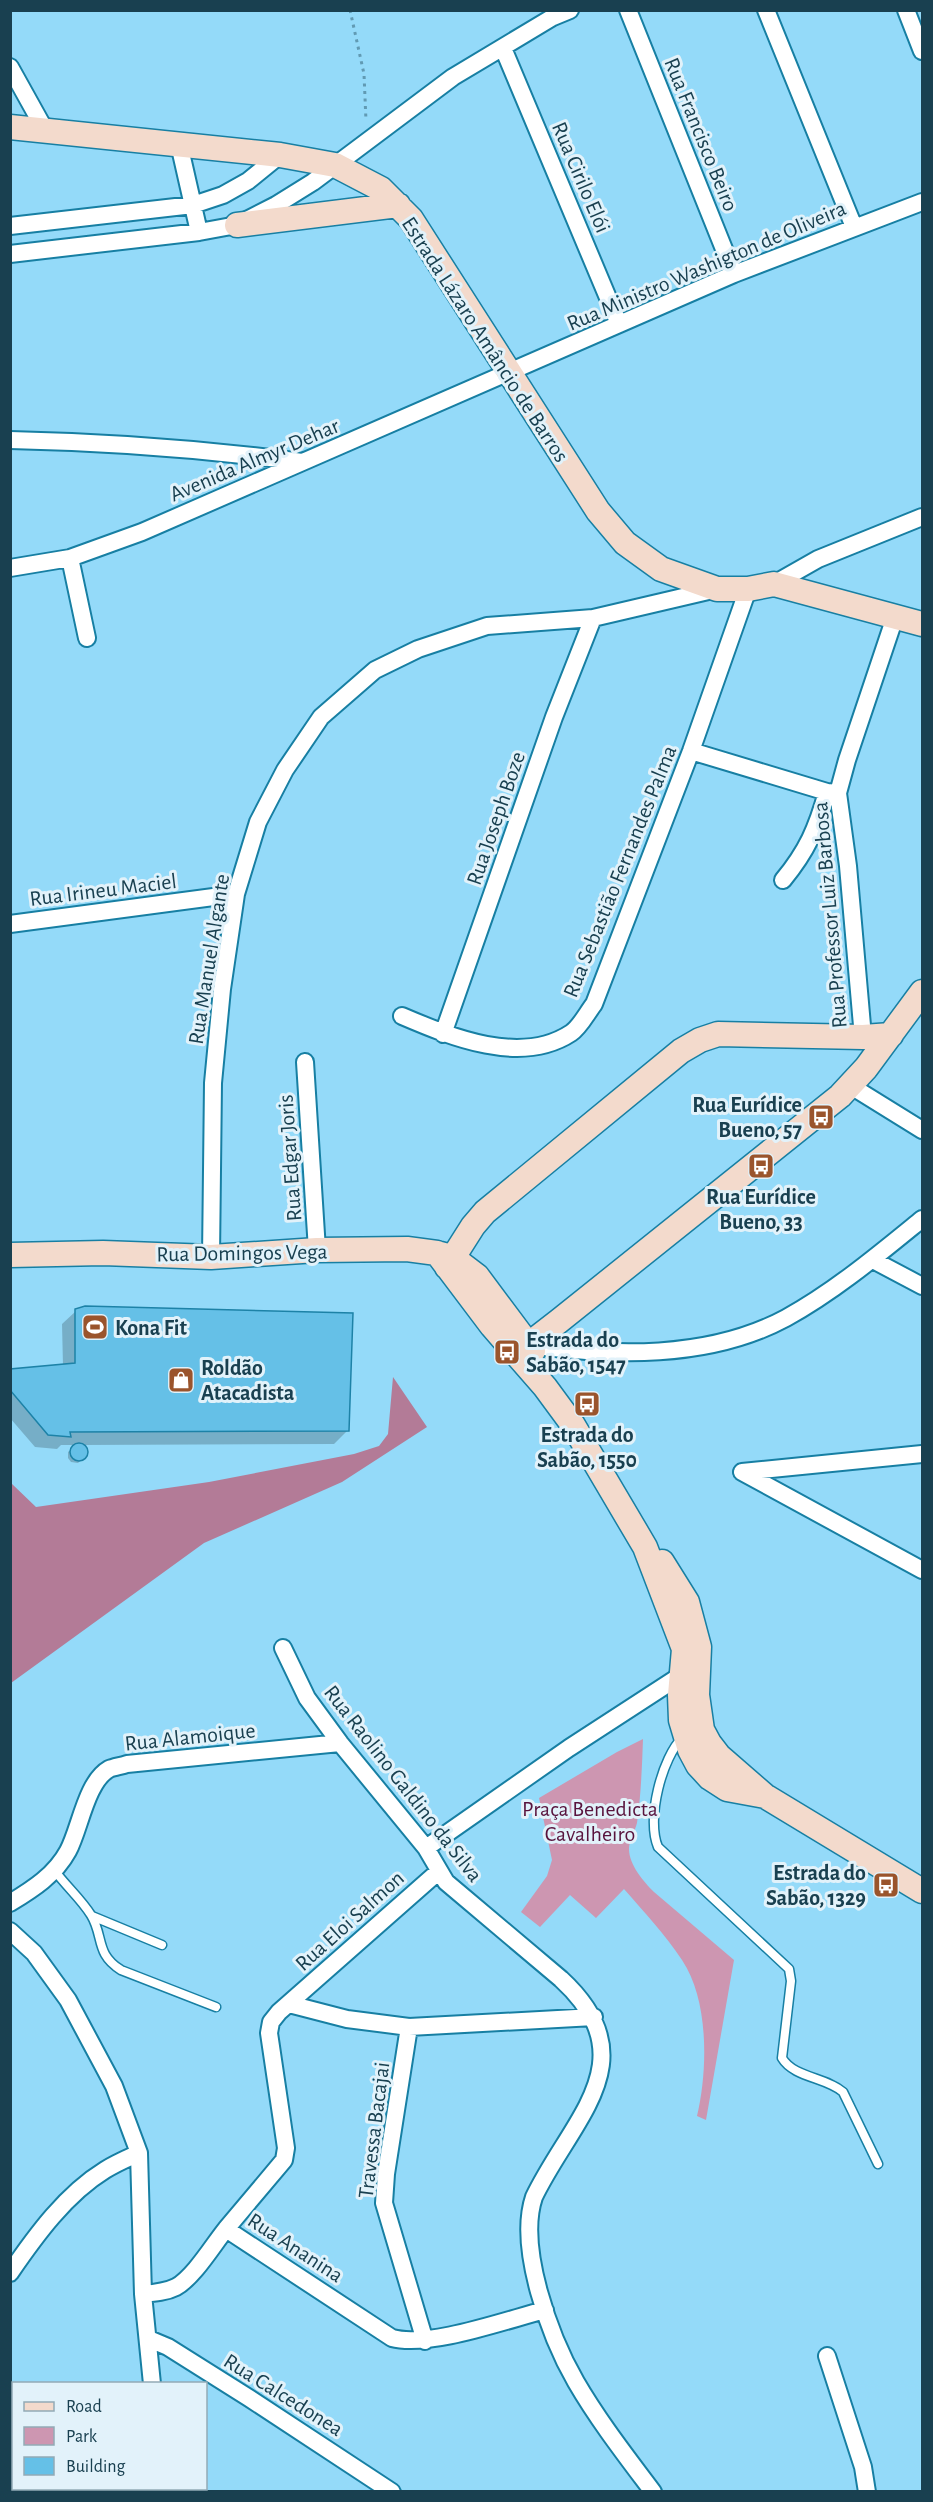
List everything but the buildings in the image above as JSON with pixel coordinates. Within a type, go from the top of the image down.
[{"type":"street","points":[[237,225],[313,182],[453,77],[553,17],[570,10]]},
{"type":"street","name":"Rua Francisco Beiro","points":[[628,10],[734,274]]},
{"type":"street","points":[[765,10],[854,227]]},
{"type":"street","points":[[906,10],[922,51]]},
{"type":"street","name":"Rua Cirilo Elói","points":[[503,48],[619,324]]},
{"type":"street","points":[[10,67],[45,130]]},
{"type":"street","name":"Estrada Lázaro Amâncio de Barros","points":[[10,127],[280,155],[335,165],[381,189],[411,219],[598,511],[625,543],[661,569],[717,589],[748,589],[774,584],[922,624]]},
{"type":"street","points":[[179,144],[199,232]]},
{"type":"street","points":[[10,225],[193,205],[223,195],[248,182],[280,155]]},
{"type":"street","name":"Rua Ministro Washigton de Oliveira","points":[[509,374],[734,274],[922,202]]},
{"type":"street","points":[[10,254],[199,232],[237,225],[398,205]]},
{"type":"street","name":"Avenida Almyr Dehar","points":[[10,568],[70,558],[142,532],[509,374]]},
{"type":"street","points":[[10,440],[110,442],[190,448],[305,462]]},
{"type":"street","points":[[774,584],[818,559],[922,517]]},
{"type":"street","points":[[70,558],[87,639]]},
{"type":"street","name":"Rua Manuel Algante","points":[[211,1257],[213,1083],[222,989],[236,894],[258,822],[285,770],[321,717],[375,670],[418,649],[487,626],[593,618],[717,589]]},
{"type":"street","name":"Rua Sebastião Fernandes Palma","points":[[402,1016],[443,1034],[497,1048],[545,1044],[572,1033],[594,1004],[691,750],[748,589]]},
{"type":"street","name":"Rua Professor Luiz Barbosa","points":[[863,1037],[848,866],[833,793],[895,617]]},
{"type":"street","name":"Rua Joseph Boze","points":[[443,1034],[554,717],[593,618]]},
{"type":"street","points":[[691,750],[833,793],[812,838],[783,880]]},
{"type":"street","name":"Rua Irineu Maciel","points":[[10,924],[236,894]]},
{"type":"street","points":[[528,1344],[845,1091],[922,993]]},
{"type":"street","points":[[445,1259],[485,1212],[681,1051],[700,1040],[718,1034],[863,1037],[891,1035]]},
{"type":"street","points":[[845,1091],[859,1064],[863,1037]]},
{"type":"street","name":"Rua Edgar Joris","points":[[305,1062],[317,1250]]},
{"type":"street","points":[[845,1091],[922,1130]]},
{"type":"street","points":[[492,1326],[514,1342],[575,1351],[646,1352],[696,1348],[750,1333],[785,1318],[873,1260],[922,1219]]},
{"type":"street","name":"Rua Domingos Vega","points":[[10,1255],[103,1253],[211,1257],[317,1250],[407,1249],[445,1259]]},
{"type":"street","points":[[445,1259],[492,1326],[545,1387],[573,1425],[645,1546],[684,1649],[681,1677],[681,1720],[698,1765],[710,1778],[727,1789],[765,1796]]},
{"type":"street","points":[[445,1259],[477,1276],[564,1396],[572,1414],[573,1425]]},
{"type":"street","points":[[873,1260],[922,1286]]},
{"type":"street","points":[[922,1454],[742,1472],[922,1570]]},
{"type":"street","points":[[645,1546],[662,1562],[687,1602],[699,1647],[697,1695],[702,1730],[719,1756],[765,1796],[922,1891]]},
{"type":"street","name":"Rua Raolino Galdino da Silva","points":[[283,1648],[307,1698],[340,1743],[426,1848],[439,1871],[455,1891],[536,1956],[578,1994],[594,2017],[601,2043],[602,2059],[597,2084],[588,2107],[537,2190],[530,2210],[529,2236],[535,2277],[545,2310],[576,2382],[653,2492]]},
{"type":"street","points":[[426,1848],[606,1723],[681,1677],[698,1658]]},
{"type":"street","name":"Rua Alamoique","points":[[10,1904],[55,1871],[78,1831],[91,1791],[98,1780],[109,1770],[127,1764],[340,1743]]},
{"type":"street","name":"Rua Eloi Salmon","points":[[289,2004],[439,1871]]},
{"type":"street","points":[[10,1931],[34,1953],[68,2000],[114,2086],[139,2152],[143,2294],[152,2382]]},
{"type":"street","points":[[289,2004],[347,2019],[409,2027],[594,2017]]},
{"type":"street","name":"Rua Ananina","points":[[289,2004],[271,2022],[269,2033],[286,2148],[284,2160],[226,2229],[392,2338],[425,2341],[545,2310]]},
{"type":"street","name":"Travessa Bacajai","points":[[409,2027],[386,2174],[384,2203],[425,2341]]},
{"type":"street","points":[[10,2272],[53,2215],[74,2194],[105,2170],[139,2152]]},
{"type":"street","points":[[143,2294],[164,2292],[178,2286],[191,2274],[226,2229]]},
{"type":"street","name":"Rua Calcedonea","points":[[149,2339],[168,2347],[392,2492]]},
{"type":"street","points":[[827,2356],[863,2467],[867,2492]]},
{"type":"lane","points":[[685,1735],[675,1745],[659,1787],[654,1838],[658,1846],[789,1969],[791,1981],[782,2058],[791,2069],[835,2085],[843,2092],[878,2164]]},
{"type":"lane","points":[[55,1871],[92,1916],[105,1957],[111,1964],[216,2007]]},
{"type":"lane","points":[[92,1916],[162,1945]]},
{"type":"path","points":[[350,10],[364,74],[366,141]]},
{"type":"green space","name":"Praça Benedicta Cavalheiro","points":[[643,1739],[637,1823],[629,1846],[634,1867],[654,1892],[734,1960],[706,2120],[697,2116],[703,2078],[704,2036],[702,2015],[691,1976],[669,1941],[624,1889],[596,1918],[570,1895],[540,1927],[521,1912],[547,1876],[552,1860],[539,1798]]},
{"type":"shaded area","points":[[393,1377],[427,1427],[342,1482],[204,1543],[11,1683],[11,1483],[36,1507],[209,1482],[354,1454],[379,1446],[388,1434]]},
{"type":"place","name":"Rua Eurídice Bueno, 57","points":[[821,1117]]},
{"type":"place","name":"Rua Eurídice Bueno, 33","points":[[761,1166]]},
{"type":"place","name":"Kona Fit","points":[[95,1327]]},
{"type":"place","name":"Estrada do Sabão, 1547","points":[[507,1352]]},
{"type":"place","name":"Roldão Atacadista","points":[[181,1380]]},
{"type":"place","name":"Estrada do Sabão, 1550","points":[[587,1404]]},
{"type":"place","name":"Estrada do Sabão, 1329","points":[[886,1885]]}]
